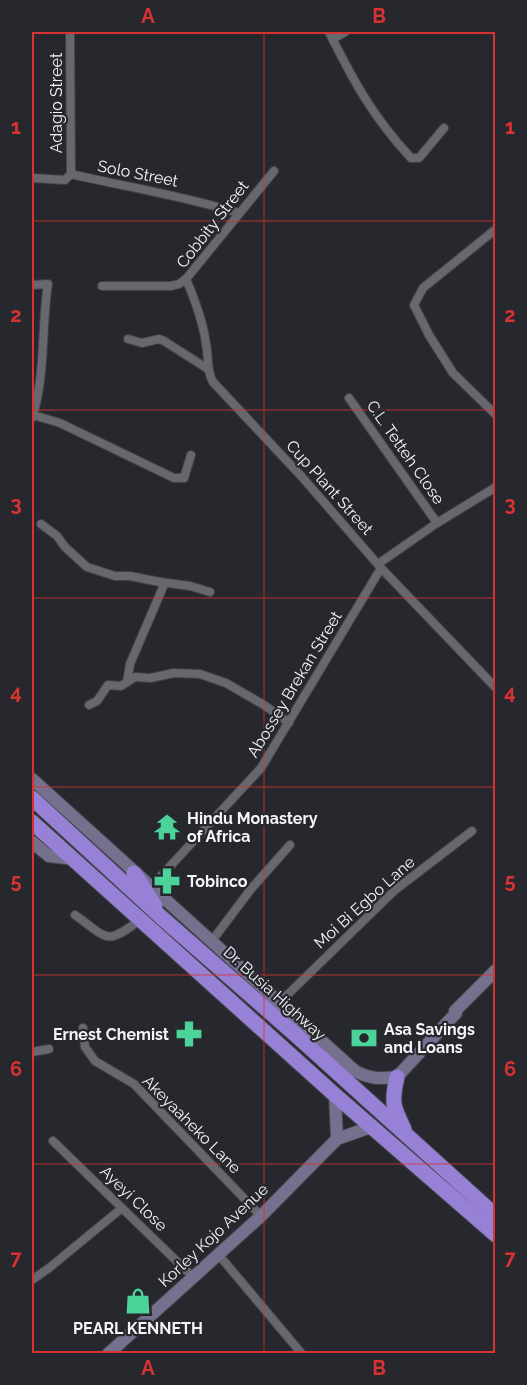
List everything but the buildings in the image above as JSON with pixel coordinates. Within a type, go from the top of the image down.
[{"type":"highway","points":[[32,799],[150,895]]},
{"type":"highway","points":[[32,822],[335,1095],[495,1235]]},
{"type":"highway","points":[[134,873],[150,895]]},
{"type":"highway","name":"Dr. Busia Highway","points":[[150,895],[161,917],[297,1036],[495,1216]]},
{"type":"highway","points":[[396,1077],[392,1097],[393,1106],[410,1140]]},
{"type":"street","name":"Adagio Street","points":[[70,32],[71,174]]},
{"type":"street","points":[[345,32],[331,35],[370,109],[386,131],[411,158],[419,158],[444,128]]},
{"type":"street","name":"Cobbity Street","points":[[208,369],[203,326],[186,279],[274,171]]},
{"type":"street","name":"Solo Street","points":[[32,178],[65,180],[71,174],[157,191],[239,213]]},
{"type":"street","points":[[495,229],[423,288],[414,305],[429,335],[453,373],[495,415]]},
{"type":"street","points":[[102,286],[171,286],[186,279]]},
{"type":"street","points":[[32,285],[48,284],[44,347],[32,417],[60,423],[174,478],[184,478],[191,455]]},
{"type":"street","name":"Cup Plant Street","points":[[128,339],[142,343],[159,339],[208,369],[216,386],[495,688]]},
{"type":"street","name":"C.L. Tetteh Close","points":[[350,398],[437,523]]},
{"type":"street","points":[[380,566],[437,523],[495,487]]},
{"type":"street","points":[[41,524],[57,536],[64,546],[87,567],[115,576],[130,576],[190,586],[210,592]]},
{"type":"street","name":"Abossey Brekan Street","points":[[150,895],[261,768],[380,566]]},
{"type":"street","points":[[128,682],[130,664],[163,587],[160,582]]},
{"type":"street","points":[[88,705],[97,701],[108,685],[121,686],[135,676],[150,678],[174,673],[200,674],[226,683],[289,723]]},
{"type":"street","points":[[32,780],[134,873]]},
{"type":"street","name":"Moi Bi Egbo Lane","points":[[280,1002],[395,890],[472,831]]},
{"type":"street","points":[[32,842],[49,856],[74,859]]},
{"type":"street","points":[[211,942],[251,889],[290,845]]},
{"type":"street","points":[[150,895],[211,942],[355,1071],[367,1078],[396,1077],[495,970]]},
{"type":"street","points":[[75,915],[111,938],[119,936],[140,920]]},
{"type":"street","name":"Akeyaaheko Lane","points":[[83,1028],[85,1047],[95,1061],[134,1084],[261,1216]]},
{"type":"street","points":[[32,1052],[49,1049]]},
{"type":"street","points":[[335,1095],[337,1139]]},
{"type":"street","name":"Korley Kojo Avenue","points":[[108,1353],[261,1216],[337,1139],[371,1127]]},
{"type":"street","name":"Ayeyi Close","points":[[53,1141],[193,1277]]},
{"type":"street","points":[[32,1280],[122,1208]]},
{"type":"street","points":[[218,1254],[302,1353]]},
{"type":"place","name":"Hindu Monastery of Africa","points":[[167,827]]},
{"type":"place","name":"Tobinco","points":[[167,881]]},
{"type":"place","name":"Ernest Chemist","points":[[189,1034]]},
{"type":"place","name":"Asa Savings and Loans","points":[[364,1038]]},
{"type":"place","name":"PEARL KENNETH","points":[[138,1301]]}]
